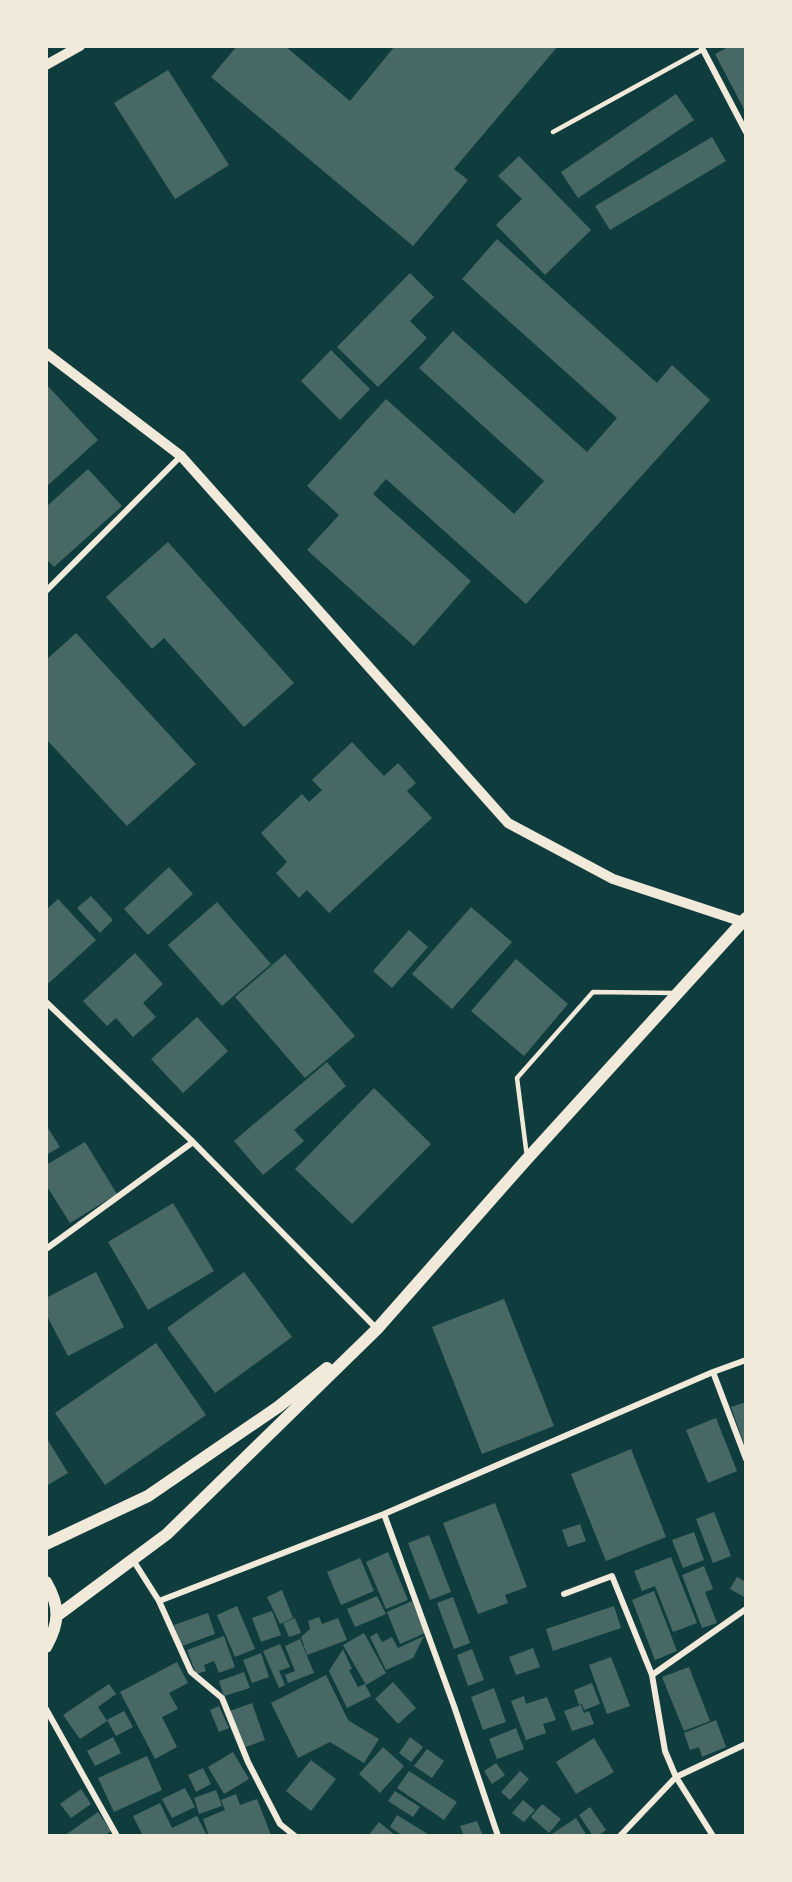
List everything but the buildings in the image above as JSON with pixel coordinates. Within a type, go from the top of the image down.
[{"type":"main road","points":[[57,1615],[167,1534],[377,1329],[527,1159],[744,921]]},
{"type":"main road","points":[[46,1544],[148,1496],[278,1407],[377,1329]]},
{"type":"main road","points":[[46,1582],[54,1596],[57,1615],[54,1633],[46,1647]]},
{"type":"street","points":[[46,65],[80,46]]},
{"type":"street","points":[[704,48],[746,132]]},
{"type":"street","points":[[46,353],[181,456],[508,823],[613,879],[744,921]]},
{"type":"street","points":[[46,591],[181,456]]},
{"type":"street","points":[[47,1002],[193,1142],[377,1329]]},
{"type":"street","points":[[46,1249],[193,1142]]},
{"type":"street","points":[[159,1601],[384,1514],[713,1372],[746,1360]]},
{"type":"street","points":[[713,1372],[746,1459]]},
{"type":"street","points":[[384,1514],[454,1706],[498,1836]]},
{"type":"street","points":[[133,1560],[159,1601],[192,1672],[222,1698],[248,1762],[280,1824],[295,1836]]},
{"type":"street","points":[[564,1594],[612,1576],[651,1675],[665,1751],[676,1777],[713,1836]]},
{"type":"street","points":[[651,1675],[746,1609]]},
{"type":"street","points":[[46,1709],[117,1836]]},
{"type":"street","points":[[620,1836],[676,1777],[746,1744]]},
{"type":"lane","points":[[553,132],[704,48]]},
{"type":"lane","points":[[527,1159],[517,1078],[593,992],[678,993]]}]
